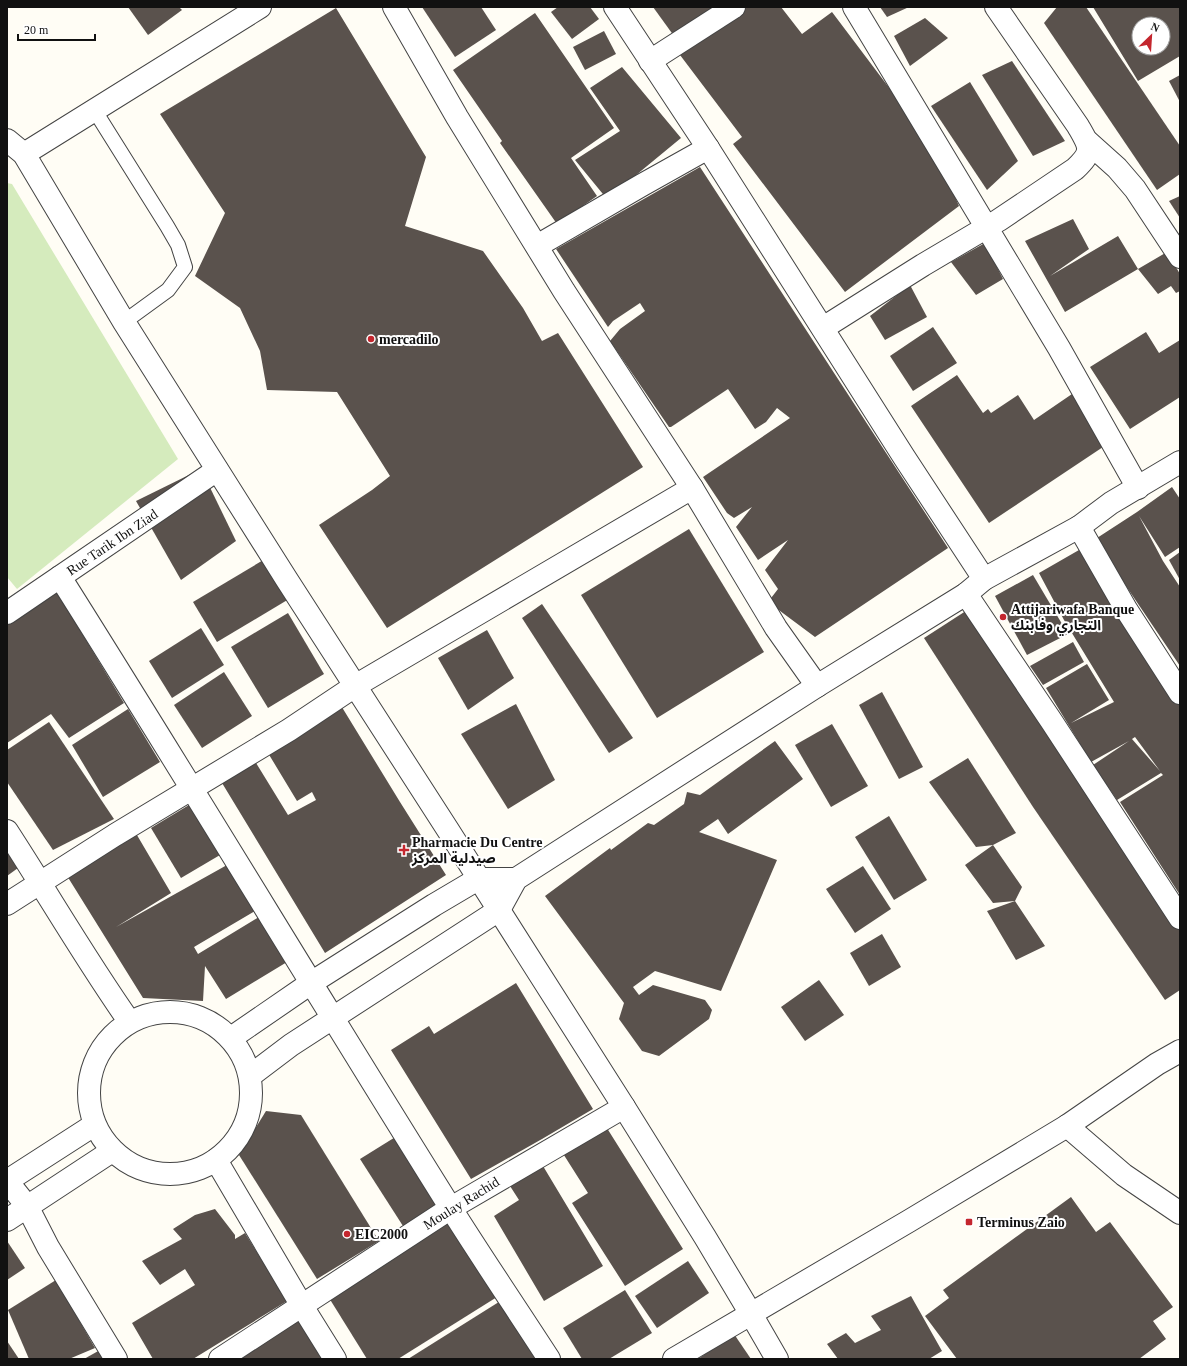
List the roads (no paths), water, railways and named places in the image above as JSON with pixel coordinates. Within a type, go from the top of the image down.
[{"type":"street","points":[[24,154],[260,7]]},
{"type":"street","points":[[394,7],[457,117],[564,291],[692,488],[776,628],[817,686]]},
{"type":"street","points":[[615,7],[708,148],[904,457],[984,579]]},
{"type":"street","points":[[650,60],[734,7]]},
{"type":"street","points":[[854,7],[1059,348],[1138,488]]},
{"type":"street","points":[[996,7],[1088,142],[1116,168],[1135,189],[1180,257]]},
{"type":"street","points":[[7,140],[24,154],[124,322],[624,1107],[777,1359]]},
{"type":"street","points":[[822,328],[923,265],[987,228],[1075,170],[1084,161],[1089,152],[1088,142]]},
{"type":"street","points":[[536,246],[708,148]]},
{"type":"street","points":[[250,1076],[291,1045],[499,910],[516,879],[817,686],[966,594],[984,579],[1079,526],[1111,504],[1180,462]]},
{"type":"street","name":"Rue Tarik Ibn Ziad","points":[[7,613],[217,470]]},
{"type":"street","points":[[7,904],[191,788],[289,730],[355,686],[692,488]]},
{"type":"street","points":[[1079,526],[1126,609],[1180,693]]},
{"type":"street","points":[[60,577],[248,878],[333,1019],[451,1208],[549,1359]]},
{"type":"street","points":[[966,594],[1056,728],[1180,918]]},
{"type":"street","points":[[7,831],[129,1021]]},
{"type":"street","points":[[230,1038],[311,983],[478,879],[516,879]]},
{"type":"street","points":[[155,1012],[183,1012],[209,1021],[230,1038],[242,1056],[250,1076],[251,1095],[249,1114],[242,1132],[231,1148],[216,1160],[196,1170],[174,1174],[151,1173],[130,1164],[112,1151],[94,1125],[87,1096],[91,1066],[106,1040],[129,1021],[155,1012]]},
{"type":"street","points":[[674,1359],[1067,1126],[1157,1064],[1180,1050]]},
{"type":"street","name":"Moulay Rachid","points":[[220,1359],[451,1208],[624,1107]]},
{"type":"street","points":[[94,1125],[7,1181],[27,1206],[48,1247],[116,1359]]},
{"type":"street","points":[[1067,1126],[1124,1175],[1180,1212]]},
{"type":"street","points":[[7,1220],[112,1151]]},
{"type":"street","points":[[216,1160],[335,1359]]},
{"type":"lane","points":[[95,111],[171,232],[178,245],[185,266],[168,290],[124,322]]},
{"type":"place","name":"mercadilo","points":[[371,339]]},
{"type":"place","name":"Attijariwafa Banque التجاري وفابنك","points":[[1003,617]]},
{"type":"place","name":"Pharmacie Du Centre صيدلية المركز","points":[[404,850]]},
{"type":"place","name":"Terminus Zaio","points":[[969,1222]]},
{"type":"place","name":"EIC2000","points":[[347,1234]]}]
